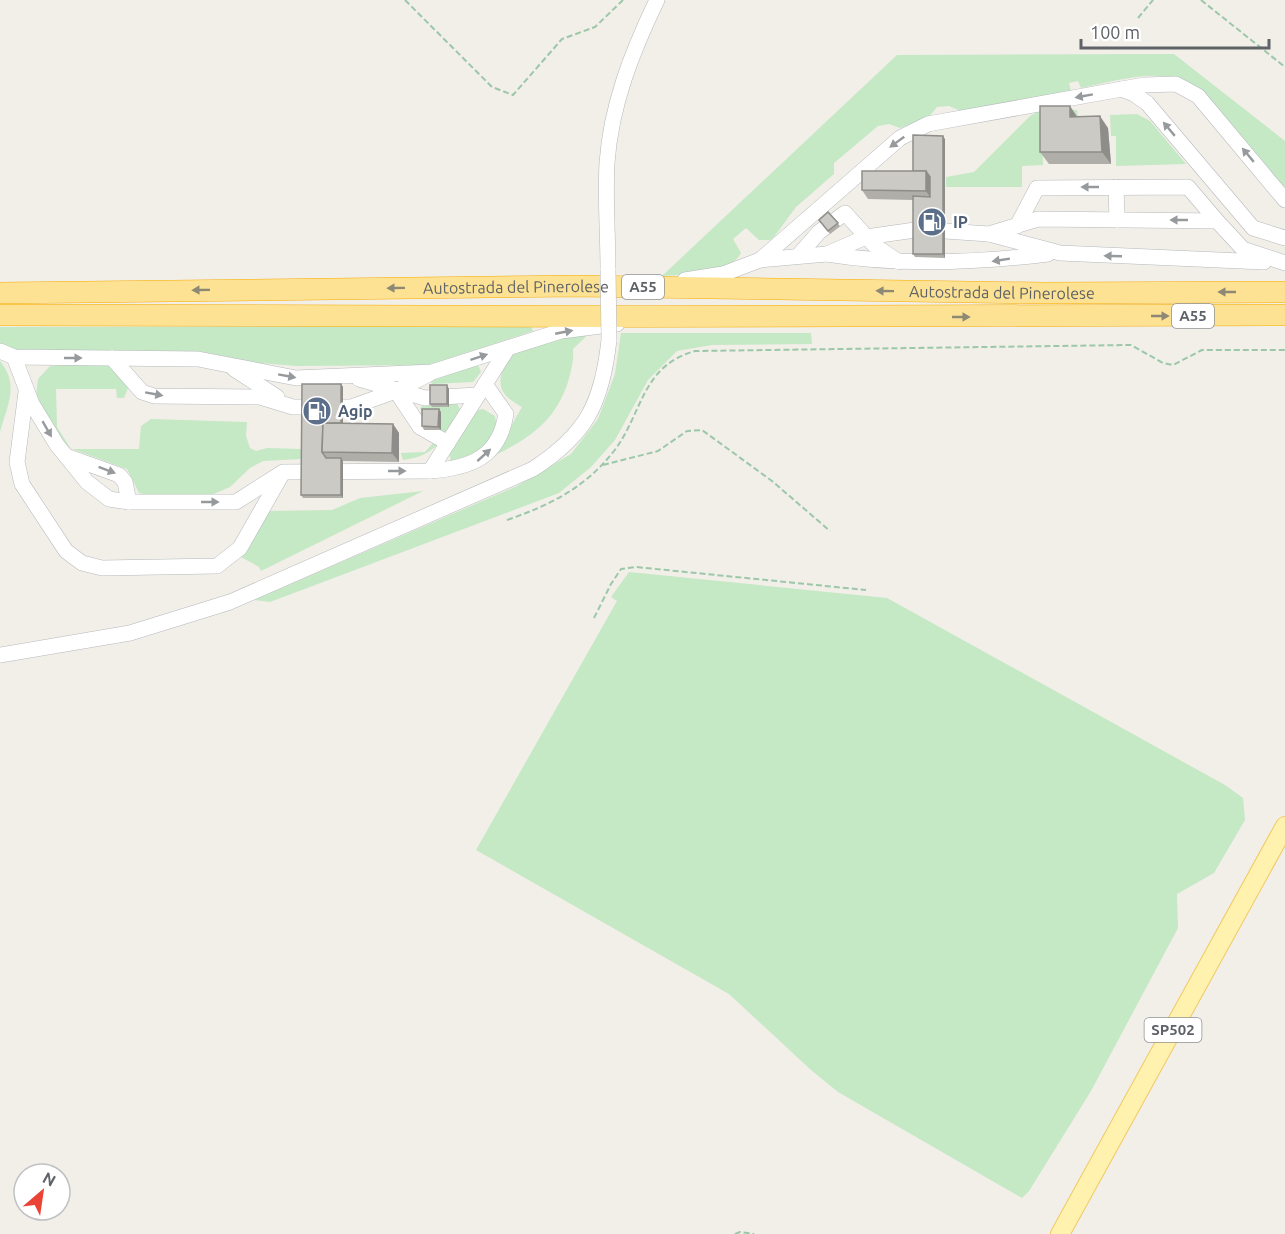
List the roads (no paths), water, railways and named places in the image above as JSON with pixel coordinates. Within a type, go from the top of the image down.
[{"type":"highway","name":"Autostrada del Pinerolese","points":[[0,292],[577,286],[1042,293],[1285,292]]},
{"type":"highway","name":"Autostrada del Pinerolese","points":[[0,315],[672,315],[875,318],[1285,315]]},
{"type":"main road","name":"SP502","points":[[1060,1234],[1285,825]]},
{"type":"street","points":[[0,655],[130,633],[230,602],[532,469],[561,451],[581,428],[596,402],[605,372],[609,340],[607,163],[613,119],[623,80],[641,33],[657,0]]},
{"type":"street","points":[[760,260],[891,146],[928,124],[1144,85],[1176,84],[1198,96],[1285,200]]},
{"type":"street","points":[[1120,89],[1134,94],[1147,103],[1253,228],[1285,238]]},
{"type":"street","points":[[1116,187],[1117,220]]},
{"type":"street","points":[[1017,226],[1037,188],[1188,187],[1243,249],[1281,263]]},
{"type":"street","points":[[798,256],[819,232],[842,213],[850,216],[866,237],[899,262]]},
{"type":"street","points":[[989,234],[1038,219],[1217,221]]},
{"type":"street","points":[[827,254],[866,237],[915,230]]},
{"type":"street","points":[[945,231],[989,234],[1059,253]]},
{"type":"street","points":[[577,286],[693,279],[723,274],[760,260],[827,254],[871,261],[899,262],[991,262],[1059,253],[1281,263]]},
{"type":"street","points":[[112,358],[138,388],[153,396],[260,397],[293,407],[351,407],[396,391],[432,372],[561,331],[618,324],[747,325],[875,318]]},
{"type":"street","points":[[430,471],[508,348]]},
{"type":"street","points":[[7,354],[198,359],[296,378],[432,372]]},
{"type":"street","points":[[7,354],[27,389],[32,404],[66,456],[87,482],[109,499],[129,502],[236,502],[283,472],[430,471],[446,470],[480,461],[493,448],[504,427],[506,414],[481,389]]},
{"type":"street","points":[[224,364],[293,407]]},
{"type":"street","points":[[347,376],[425,398],[481,389]]},
{"type":"street","points":[[27,389],[17,462],[22,484],[66,551],[82,563],[102,568],[217,566],[227,561],[240,548],[283,472]]},
{"type":"street","points":[[396,391],[420,428],[447,442]]},
{"type":"street","points":[[66,456],[119,475],[125,482],[129,502]]},
{"type":"place","name":"IP","points":[[932,222]]},
{"type":"place","name":"Agip","points":[[317,411]]}]
